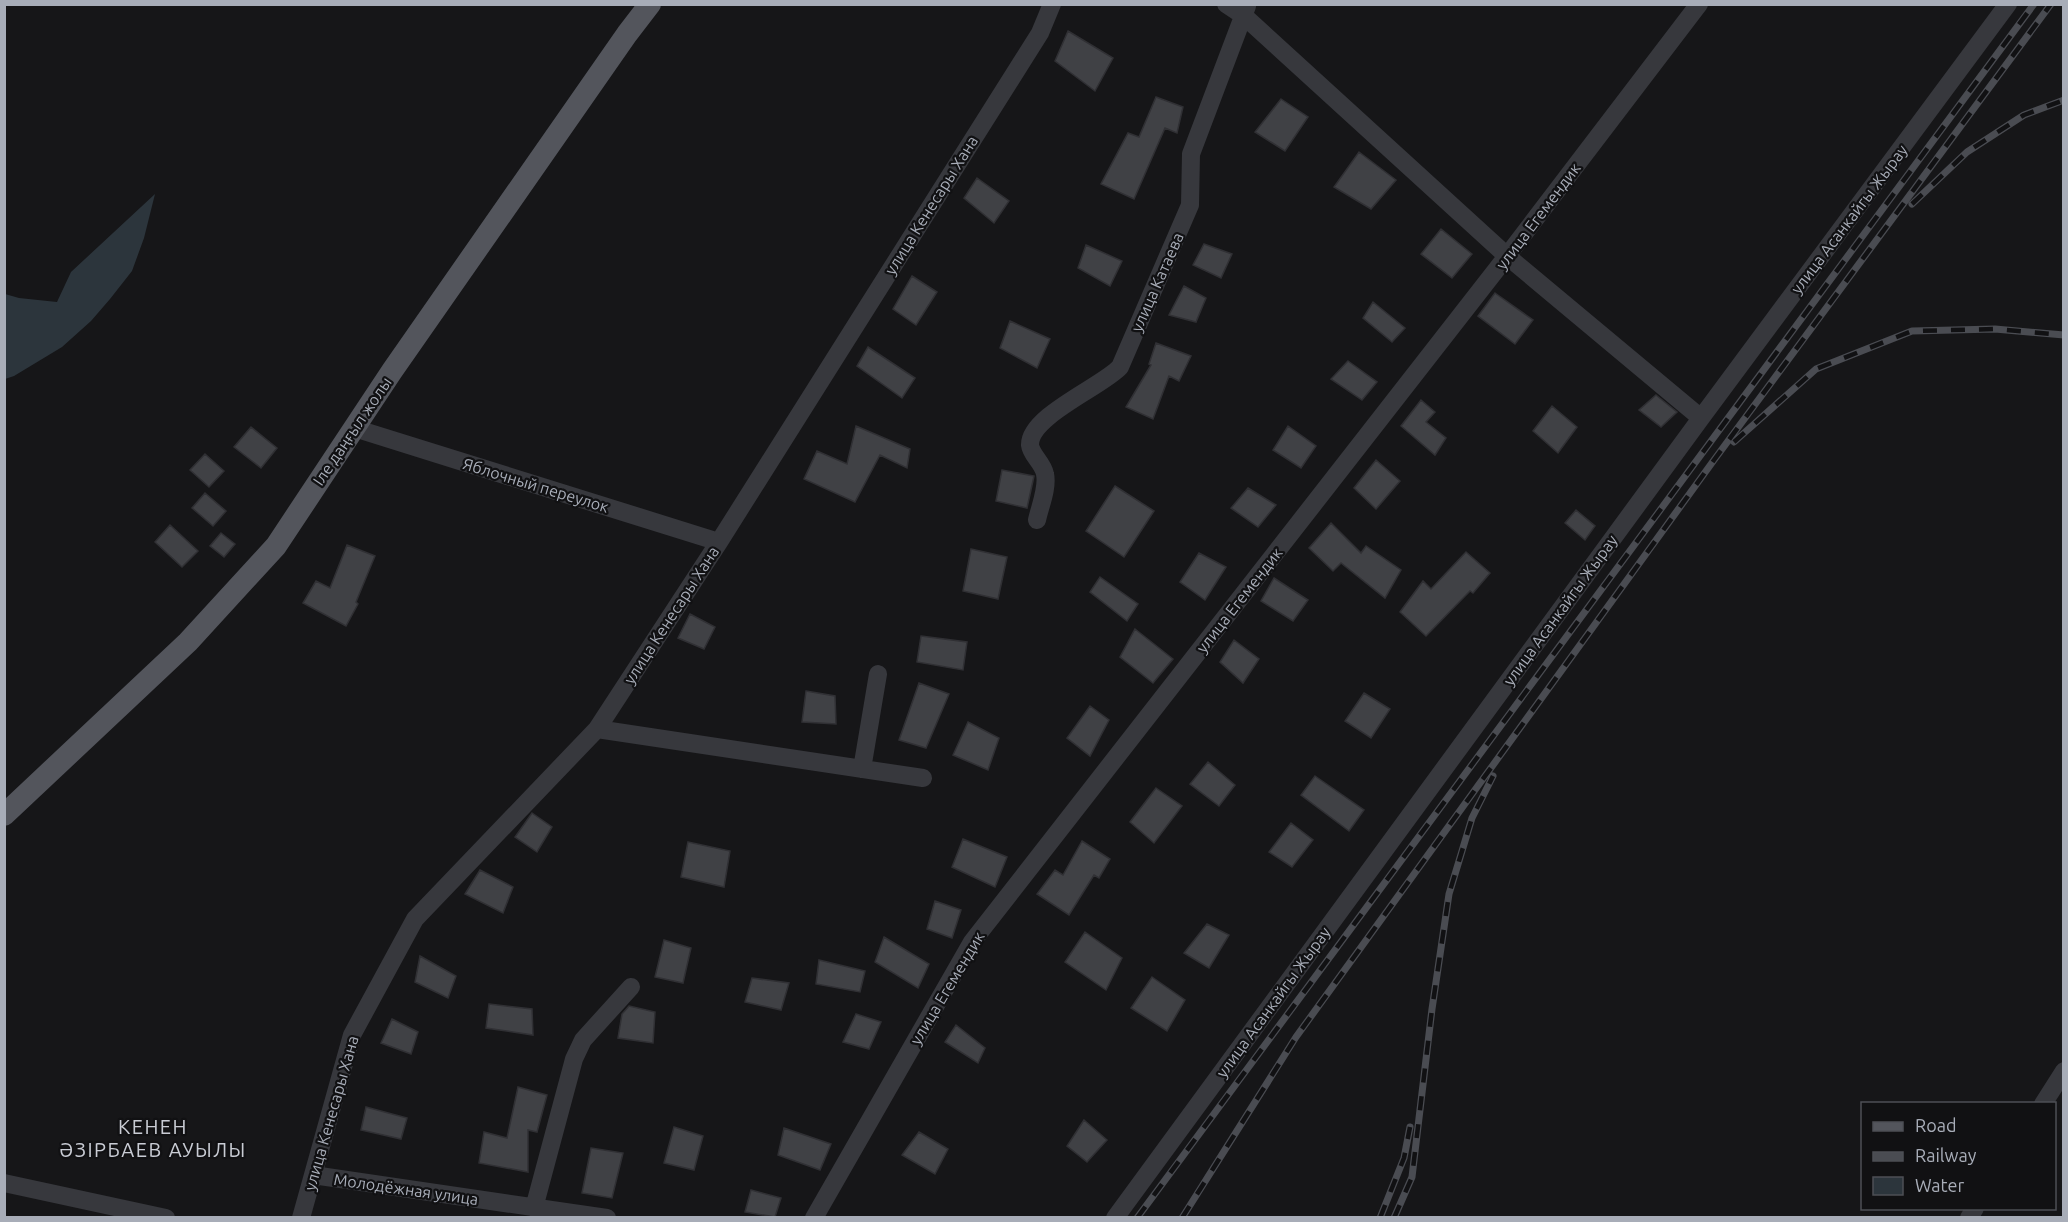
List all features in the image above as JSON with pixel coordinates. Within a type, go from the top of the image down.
[{"type":"main road","name":"Іле даңғыл жолы","points":[[4,815],[188,642],[276,546],[354,428],[650,4]]},
{"type":"street","name":"улица Кенесары Хана","points":[[301,1218],[352,1035],[415,919],[597,729],[719,542],[1040,33],[1052,4]]},
{"type":"street","points":[[1226,4],[1246,10],[1507,256],[1701,418]]},
{"type":"street","name":"улица Егемендик","points":[[814,1218],[972,942],[1507,256],[1699,4]]},
{"type":"street","name":"улица Асанкайгы Жырау","points":[[1115,1218],[1701,418],[2008,4]]},
{"type":"street","name":"улица Катаева","points":[[1037,520],[1045,486],[1045,472],[1030,446],[1032,435],[1041,424],[1074,396],[1112,376],[1120,367],[1190,205],[1191,154],[1246,10]]},
{"type":"street","name":"Яблочный переулок","points":[[354,428],[719,542]]},
{"type":"street","points":[[862,769],[878,675]]},
{"type":"street","points":[[597,729],[923,778]]},
{"type":"street","points":[[534,1208],[574,1059],[583,1040],[631,987]]},
{"type":"street","points":[[2044,1102],[2064,1071]]},
{"type":"street","name":"Молодёжная улица","points":[[313,1175],[607,1218]]},
{"type":"street","points":[[4,1183],[166,1218]]},
{"type":"water","points":[[155,194],[144,238],[132,271],[110,299],[91,321],[62,347],[5,379],[5,294],[19,298],[57,302],[71,272]]},
{"type":"building","points":[[1068,31],[1113,58],[1095,91],[1055,61]]},
{"type":"building","points":[[1156,97],[1183,107],[1177,133],[1165,128],[1134,199],[1101,184],[1128,133],[1139,137]]},
{"type":"building","points":[[1281,99],[1308,117],[1285,151],[1255,132]]},
{"type":"building","points":[[1359,152],[1396,180],[1371,209],[1334,187]]},
{"type":"building","points":[[977,178],[1009,201],[994,223],[964,198]]},
{"type":"building","points":[[1441,229],[1472,254],[1452,278],[1421,254]]},
{"type":"building","points":[[1204,244],[1232,254],[1221,278],[1193,265]]},
{"type":"building","points":[[1086,245],[1122,261],[1110,286],[1078,268]]},
{"type":"building","points":[[912,276],[937,292],[916,325],[893,309]]},
{"type":"building","points":[[1184,286],[1206,298],[1196,322],[1169,315]]},
{"type":"building","points":[[1495,293],[1533,320],[1515,344],[1478,316]]},
{"type":"building","points":[[1373,302],[1405,328],[1392,342],[1363,318]]},
{"type":"building","points":[[1010,321],[1050,339],[1037,368],[1000,348]]},
{"type":"building","points":[[1156,343],[1191,356],[1179,381],[1169,376],[1153,419],[1126,407],[1151,365],[1149,364]]},
{"type":"building","points":[[868,347],[915,378],[902,398],[857,366]]},
{"type":"building","points":[[1348,361],[1377,382],[1362,400],[1331,379]]},
{"type":"building","points":[[1656,395],[1677,412],[1661,427],[1639,410]]},
{"type":"building","points":[[1421,400],[1435,412],[1426,422],[1446,438],[1435,455],[1401,426]]},
{"type":"building","points":[[1552,406],[1577,427],[1558,453],[1533,431]]},
{"type":"building","points":[[856,426],[910,449],[907,468],[880,455],[855,502],[804,479],[817,451],[847,464]]},
{"type":"building","points":[[1288,426],[1316,446],[1301,468],[1273,450]]},
{"type":"building","points":[[251,427],[277,448],[261,468],[234,447]]},
{"type":"building","points":[[205,454],[224,471],[209,487],[190,470]]},
{"type":"building","points":[[1376,460],[1400,481],[1376,509],[1354,488]]},
{"type":"building","points":[[1002,470],[1034,476],[1027,508],[996,501]]},
{"type":"building","points":[[1115,486],[1154,511],[1124,557],[1086,531]]},
{"type":"building","points":[[1248,488],[1276,505],[1258,527],[1231,508]]},
{"type":"building","points":[[205,493],[226,511],[213,526],[192,508]]},
{"type":"building","points":[[1576,510],[1595,526],[1585,540],[1565,523]]},
{"type":"building","points":[[1331,523],[1361,553],[1366,546],[1401,570],[1385,598],[1341,563],[1333,571],[1309,548]]},
{"type":"building","points":[[170,525],[198,551],[182,567],[155,542]]},
{"type":"building","points":[[221,533],[235,544],[224,557],[210,546]]},
{"type":"building","points":[[347,545],[375,556],[356,602],[358,604],[346,626],[303,603],[316,581],[330,588]]},
{"type":"building","points":[[971,549],[1007,557],[998,599],[963,591]]},
{"type":"building","points":[[1466,552],[1490,573],[1473,593],[1470,591],[1426,636],[1400,612],[1423,581],[1431,589]]},
{"type":"building","points":[[1199,553],[1226,567],[1205,600],[1180,582]]},
{"type":"building","points":[[1100,577],[1138,604],[1127,621],[1090,592]]},
{"type":"building","points":[[1274,578],[1308,600],[1293,621],[1261,601]]},
{"type":"building","points":[[690,614],[715,627],[704,649],[678,638]]},
{"type":"building","points":[[1135,629],[1173,659],[1153,683],[1120,657]]},
{"type":"building","points":[[921,636],[967,642],[963,670],[917,662]]},
{"type":"building","points":[[1234,640],[1259,659],[1243,683],[1220,662]]},
{"type":"building","points":[[919,683],[949,694],[926,748],[899,740]]},
{"type":"building","points":[[806,691],[835,696],[836,724],[802,722]]},
{"type":"building","points":[[1364,693],[1390,709],[1371,738],[1345,721]]},
{"type":"building","points":[[1090,706],[1109,720],[1090,756],[1067,738]]},
{"type":"building","points":[[968,722],[999,738],[988,770],[953,755]]},
{"type":"building","points":[[1208,762],[1235,785],[1219,806],[1190,784]]},
{"type":"building","points":[[1315,776],[1364,810],[1349,831],[1301,795]]},
{"type":"building","points":[[1156,788],[1182,806],[1154,843],[1130,822]]},
{"type":"building","points":[[532,813],[552,827],[537,852],[515,837]]},
{"type":"building","points":[[1291,823],[1313,840],[1292,867],[1269,852]]},
{"type":"building","points":[[963,839],[1007,857],[995,887],[952,867]]},
{"type":"building","points":[[1082,841],[1110,859],[1099,878],[1094,875],[1069,915],[1037,894],[1055,870],[1063,875]]},
{"type":"building","points":[[688,842],[730,851],[724,887],[681,877]]},
{"type":"building","points":[[480,870],[513,887],[503,913],[465,894]]},
{"type":"building","points":[[935,901],[961,910],[952,938],[927,929]]},
{"type":"building","points":[[1207,924],[1229,935],[1209,968],[1184,953]]},
{"type":"building","points":[[1085,932],[1122,958],[1106,990],[1065,962]]},
{"type":"building","points":[[884,937],[929,964],[918,988],[875,962]]},
{"type":"building","points":[[664,940],[691,948],[683,983],[655,977]]},
{"type":"building","points":[[420,956],[456,976],[448,998],[415,982]]},
{"type":"building","points":[[819,960],[865,971],[860,992],[816,984]]},
{"type":"building","points":[[1152,977],[1185,1000],[1167,1031],[1131,1008]]},
{"type":"building","points":[[752,978],[789,983],[781,1010],[745,1002]]},
{"type":"building","points":[[489,1004],[532,1009],[533,1035],[486,1028]]},
{"type":"building","points":[[629,1006],[655,1012],[653,1043],[618,1038],[622,1014]]},
{"type":"building","points":[[856,1014],[881,1022],[869,1049],[843,1042]]},
{"type":"building","points":[[392,1019],[418,1032],[411,1054],[381,1043]]},
{"type":"building","points":[[956,1025],[985,1048],[978,1063],[945,1042]]},
{"type":"building","points":[[518,1087],[547,1095],[537,1132],[528,1130],[528,1172],[479,1163],[484,1132],[507,1138]]},
{"type":"building","points":[[366,1107],[407,1118],[401,1139],[361,1130]]},
{"type":"building","points":[[1084,1120],[1107,1140],[1087,1162],[1067,1146]]},
{"type":"building","points":[[674,1127],[703,1136],[694,1170],[664,1163]]},
{"type":"building","points":[[784,1128],[831,1144],[820,1170],[778,1155]]},
{"type":"building","points":[[919,1132],[948,1149],[935,1174],[902,1155]]},
{"type":"building","points":[[591,1148],[623,1153],[612,1198],[582,1193]]},
{"type":"building","points":[[751,1190],[781,1198],[775,1217],[745,1212]]},
{"type":"railway","points":[[1137,1218],[2034,4]]},
{"type":"railway","points":[[1182,1218],[1296,1037],[1714,460],[2051,4]]},
{"type":"railway","points":[[1912,204],[1967,152],[2024,115],[2064,100]]},
{"type":"railway","points":[[1734,442],[1816,369],[1912,331],[1995,329],[2064,335]]},
{"type":"railway","points":[[1394,1218],[1412,1177],[1432,1009],[1449,894],[1472,818],[1493,776]]},
{"type":"railway","points":[[1380,1218],[1404,1158],[1410,1127]]},
{"type":"district","name":"КЕНЕН ӘЗІРБАЕВ АУЫЛЫ","points":[[153,1138]]}]
